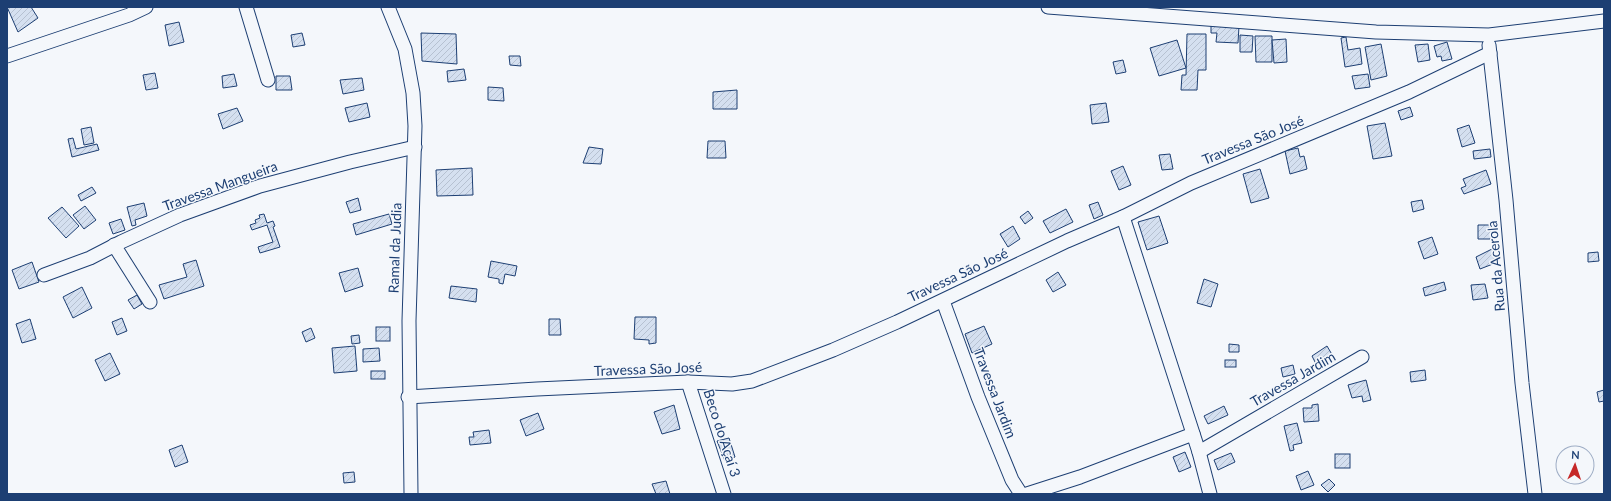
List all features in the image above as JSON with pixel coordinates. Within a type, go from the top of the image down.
[{"type":"street","points":[[7,56],[129,15],[146,7]]},
{"type":"street","points":[[246,7],[268,80]]},
{"type":"street","name":"Ramal da Judia","points":[[388,7],[405,49],[413,93],[415,147],[408,397],[411,494]]},
{"type":"street","points":[[1048,7],[1376,32],[1488,35],[1604,21]]},
{"type":"street","name":"Rua da Acerola","points":[[1488,35],[1535,494]]},
{"type":"street","name":"Travessa São José","points":[[408,397],[688,382],[732,384],[752,381],[833,350],[943,301],[1067,241],[1123,217],[1191,182],[1409,92],[1490,53]]},
{"type":"street","name":"Travessa Mangueira","points":[[44,275],[90,258],[114,245],[180,215],[260,186],[350,162],[415,147]]},
{"type":"street","points":[[1123,217],[1199,452],[1210,494]]},
{"type":"street","points":[[114,245],[150,302]]},
{"type":"street","name":"Travessa Jardim","points":[[943,301],[978,397],[1012,480],[1021,494]]},
{"type":"street","name":"Travessa Jardim","points":[[1199,452],[1362,357]]},
{"type":"street","name":"Beco do Açaí 3","points":[[688,382],[724,494]]},
{"type":"street","points":[[1027,494],[1080,477],[1193,434]]},
{"type":"building","points":[[7,7],[31,7],[38,18],[18,32]]},
{"type":"building","points":[[179,22],[184,42],[169,46],[165,25]]},
{"type":"building","points":[[1211,25],[1239,26],[1238,43],[1216,42],[1217,33],[1211,33]]},
{"type":"building","points":[[302,33],[305,45],[293,47],[291,35]]},
{"type":"building","points":[[421,33],[456,34],[457,64],[422,61]]},
{"type":"building","points":[[1187,34],[1206,34],[1206,70],[1198,70],[1197,90],[1181,90],[1182,75],[1186,75]]},
{"type":"building","points":[[1240,35],[1253,36],[1252,52],[1240,52]]},
{"type":"building","points":[[1255,36],[1272,36],[1272,62],[1256,62]]},
{"type":"building","points":[[1346,37],[1348,50],[1360,48],[1362,64],[1345,67],[1341,38]]},
{"type":"building","points":[[1286,39],[1287,62],[1274,63],[1272,40]]},
{"type":"building","points":[[1177,40],[1186,68],[1159,76],[1150,48]]},
{"type":"building","points":[[1447,42],[1452,59],[1442,61],[1441,56],[1437,57],[1434,46]]},
{"type":"building","points":[[1381,44],[1387,76],[1371,80],[1365,47]]},
{"type":"building","points":[[1428,44],[1430,60],[1418,62],[1415,45]]},
{"type":"building","points":[[509,56],[520,56],[521,66],[510,65]]},
{"type":"building","points":[[1123,60],[1126,72],[1116,74],[1113,62]]},
{"type":"building","points":[[464,69],[466,80],[448,82],[447,71]]},
{"type":"building","points":[[155,73],[158,88],[146,90],[143,75]]},
{"type":"building","points":[[234,74],[237,86],[223,88],[222,76]]},
{"type":"building","points":[[1368,74],[1370,87],[1355,89],[1352,76]]},
{"type":"building","points":[[276,76],[290,76],[292,90],[276,90]]},
{"type":"building","points":[[362,78],[364,90],[343,94],[340,80]]},
{"type":"building","points":[[488,87],[503,88],[504,101],[488,100]]},
{"type":"building","points":[[737,90],[737,109],[713,109],[713,92]]},
{"type":"building","points":[[367,103],[370,117],[349,122],[345,108]]},
{"type":"building","points":[[1106,103],[1109,122],[1092,124],[1090,105]]},
{"type":"building","points":[[1410,107],[1413,116],[1401,120],[1398,111]]},
{"type":"building","points":[[237,108],[243,121],[223,129],[218,114]]},
{"type":"building","points":[[1385,123],[1392,156],[1373,159],[1367,126]]},
{"type":"building","points":[[1469,125],[1475,143],[1462,147],[1457,129]]},
{"type":"building","points":[[91,127],[94,143],[84,145],[81,129]]},
{"type":"building","points":[[73,138],[76,149],[97,144],[99,150],[72,157],[68,139]]},
{"type":"building","points":[[708,141],[725,141],[726,158],[707,158]]},
{"type":"building","points":[[589,147],[603,149],[601,164],[583,163]]},
{"type":"building","points":[[1298,148],[1300,157],[1304,156],[1307,169],[1290,174],[1285,151]]},
{"type":"building","points":[[1490,149],[1491,157],[1474,159],[1473,151]]},
{"type":"building","points":[[1170,154],[1173,169],[1162,170],[1159,155]]},
{"type":"building","points":[[1123,166],[1131,185],[1119,190],[1111,171]]},
{"type":"building","points":[[472,168],[473,195],[437,196],[436,170]]},
{"type":"building","points":[[1260,169],[1269,198],[1251,203],[1243,174]]},
{"type":"building","points":[[1486,170],[1491,184],[1464,194],[1461,188],[1466,186],[1463,179]]},
{"type":"building","points":[[92,187],[96,193],[81,201],[78,195]]},
{"type":"building","points":[[358,198],[361,210],[350,213],[346,202]]},
{"type":"building","points":[[1422,200],[1424,209],[1413,212],[1411,202]]},
{"type":"building","points":[[1098,202],[1103,215],[1094,219],[1089,205]]},
{"type":"building","points":[[144,203],[147,216],[135,220],[136,225],[132,226],[127,207]]},
{"type":"building","points":[[85,206],[96,220],[84,229],[73,215]]},
{"type":"building","points":[[62,207],[79,226],[66,238],[48,218]]},
{"type":"building","points":[[1066,209],[1073,222],[1050,233],[1043,221]]},
{"type":"building","points":[[1028,211],[1033,218],[1025,224],[1020,217]]},
{"type":"building","points":[[264,214],[267,223],[273,221],[275,226],[273,227],[280,247],[260,253],[258,247],[273,242],[267,225],[252,230],[250,225],[256,223],[255,220],[260,218],[259,215]]},
{"type":"building","points":[[389,214],[392,224],[356,235],[353,224]]},
{"type":"building","points":[[1159,216],[1168,243],[1147,250],[1138,222]]},
{"type":"building","points":[[121,219],[125,230],[113,234],[109,223]]},
{"type":"building","points":[[1478,225],[1491,225],[1492,239],[1478,239]]},
{"type":"building","points":[[1013,226],[1020,239],[1008,247],[1000,234]]},
{"type":"building","points":[[1432,237],[1438,254],[1424,259],[1418,242]]},
{"type":"building","points":[[1492,249],[1498,262],[1480,269],[1476,257]]},
{"type":"building","points":[[1598,252],[1599,261],[1588,262],[1588,253]]},
{"type":"building","points":[[196,260],[204,286],[164,299],[159,285],[187,277],[183,264]]},
{"type":"building","points":[[491,261],[517,266],[515,276],[505,274],[503,284],[499,283],[499,279],[488,277]]},
{"type":"building","points":[[32,262],[39,282],[19,289],[12,270]]},
{"type":"building","points":[[358,268],[363,286],[345,292],[339,273]]},
{"type":"building","points":[[1058,272],[1066,285],[1053,292],[1046,280]]},
{"type":"building","points":[[1204,279],[1218,284],[1211,307],[1197,303]]},
{"type":"building","points":[[1444,282],[1446,290],[1425,296],[1423,288]]},
{"type":"building","points":[[1485,284],[1488,298],[1473,300],[1471,285]]},
{"type":"building","points":[[451,286],[477,289],[476,302],[449,298]]},
{"type":"building","points":[[82,287],[92,308],[73,318],[63,297]]},
{"type":"building","points":[[137,295],[142,304],[134,309],[128,300]]},
{"type":"building","points":[[635,317],[656,317],[656,343],[649,344],[649,340],[634,339]]},
{"type":"building","points":[[122,318],[127,331],[117,335],[112,322]]},
{"type":"building","points":[[30,319],[36,339],[22,343],[16,324]]},
{"type":"building","points":[[549,319],[560,319],[561,335],[549,335]]},
{"type":"building","points":[[984,326],[992,344],[972,353],[965,334]]},
{"type":"building","points":[[376,327],[390,327],[390,341],[376,341]]},
{"type":"building","points":[[311,328],[315,338],[306,342],[302,332]]},
{"type":"building","points":[[359,335],[360,343],[352,344],[351,336]]},
{"type":"building","points":[[1229,344],[1239,345],[1239,352],[1229,352]]},
{"type":"building","points":[[355,346],[357,371],[334,373],[332,348]]},
{"type":"building","points":[[1327,346],[1334,358],[1322,365],[1320,362],[1316,364],[1312,356]]},
{"type":"building","points":[[379,348],[380,361],[363,362],[363,349]]},
{"type":"building","points":[[110,353],[120,374],[105,381],[95,360]]},
{"type":"building","points":[[1225,360],[1236,360],[1236,367],[1225,367]]},
{"type":"building","points":[[1293,365],[1295,374],[1283,377],[1281,368]]},
{"type":"building","points":[[1425,370],[1426,380],[1411,382],[1410,372]]},
{"type":"building","points":[[371,371],[385,371],[385,379],[371,379]]},
{"type":"building","points":[[1366,380],[1371,400],[1363,402],[1362,396],[1352,398],[1348,385]]},
{"type":"building","points":[[1604,390],[1604,401],[1599,402],[1597,392]]},
{"type":"building","points":[[1318,404],[1319,421],[1304,422],[1303,408],[1312,408],[1312,405]]},
{"type":"building","points":[[674,405],[680,429],[662,434],[654,412]]},
{"type":"building","points":[[1224,406],[1228,415],[1208,424],[1204,416]]},
{"type":"building","points":[[538,413],[544,429],[526,436],[520,420]]},
{"type":"building","points":[[1297,423],[1302,443],[1293,445],[1294,450],[1290,451],[1284,426]]},
{"type":"building","points":[[489,430],[491,443],[470,445],[469,437],[474,437],[473,432]]},
{"type":"building","points":[[729,438],[735,457],[725,461],[717,441]]},
{"type":"building","points":[[182,445],[188,462],[175,467],[169,450]]},
{"type":"building","points":[[1185,452],[1191,467],[1179,472],[1173,457]]},
{"type":"building","points":[[1231,453],[1235,462],[1218,470],[1214,460]]},
{"type":"building","points":[[1335,454],[1350,454],[1350,468],[1335,468]]},
{"type":"building","points":[[1308,471],[1314,485],[1301,490],[1296,476]]},
{"type":"building","points":[[354,472],[355,482],[344,483],[343,473]]},
{"type":"building","points":[[1329,479],[1335,485],[1328,492],[1321,485]]},
{"type":"building","points":[[666,481],[670,494],[656,494],[652,484]]}]
